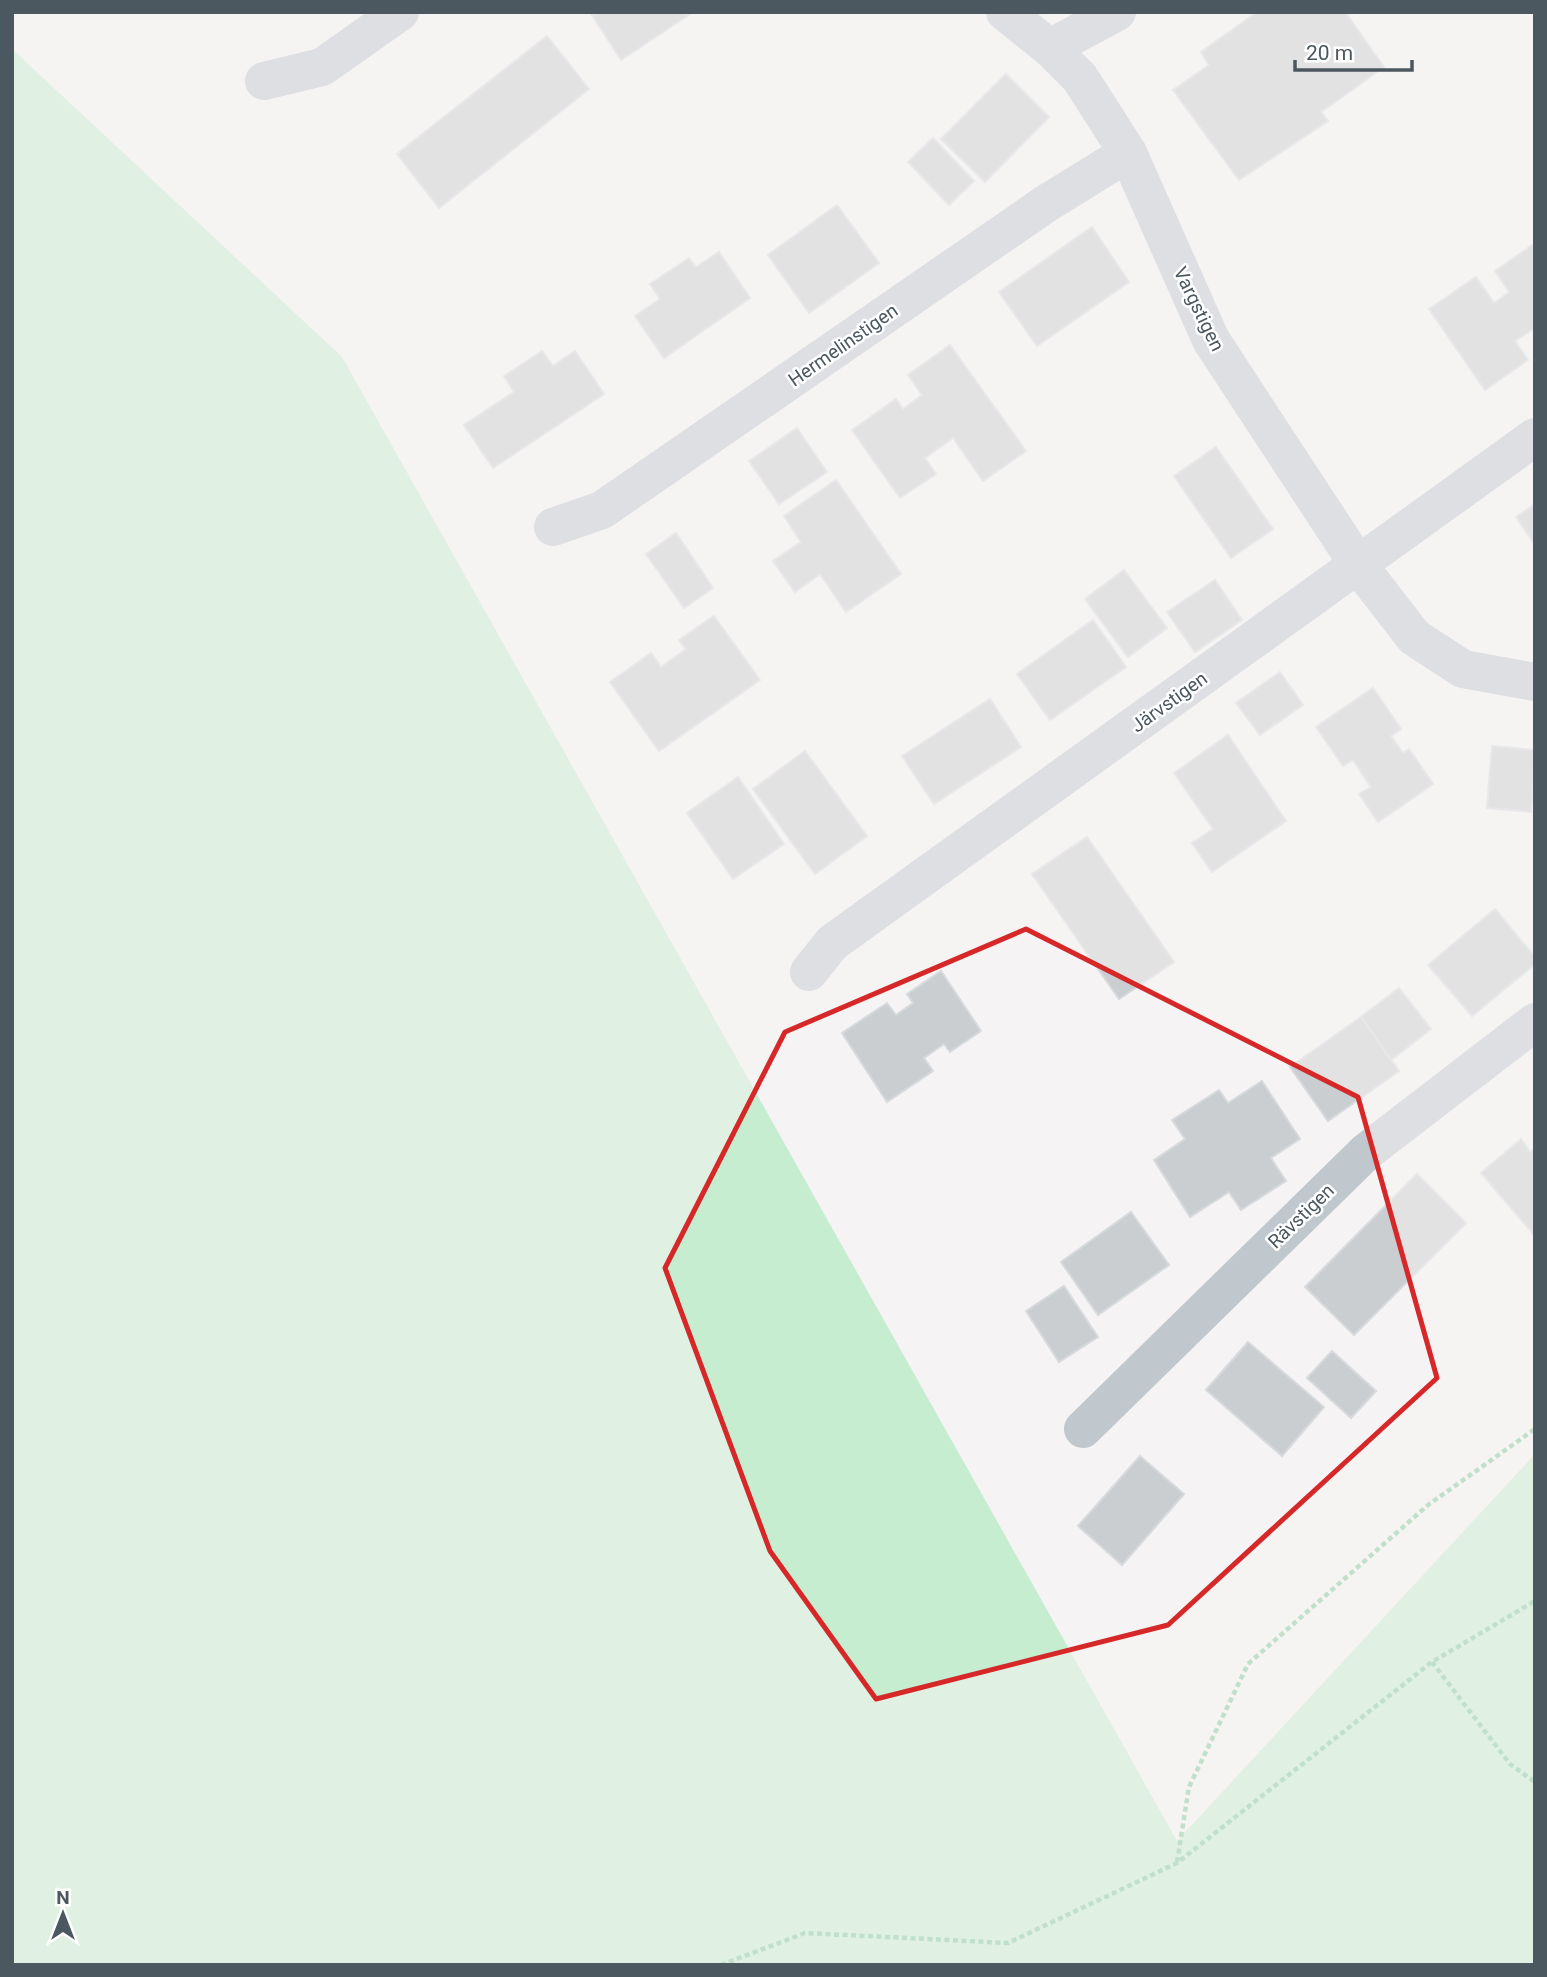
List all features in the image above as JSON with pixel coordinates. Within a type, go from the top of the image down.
[{"type":"street","points":[[264,81],[322,67],[400,12]]},
{"type":"street","name":"Vargstigen","points":[[1005,12],[1050,48],[1080,78],[1128,153],[1211,340],[1359,566]]},
{"type":"street","points":[[1050,48],[1117,12]]},
{"type":"street","name":"Hermelinstigen","points":[[553,527],[602,510],[1047,203],[1128,153]]},
{"type":"street","name":"Järvstigen","points":[[809,972],[832,943],[1535,437]]},
{"type":"street","points":[[1359,566],[1414,637],[1463,669],[1535,682]]},
{"type":"street","name":"Rävstigen","points":[[1083,1429],[1366,1153],[1535,1021]]},
{"type":"path","points":[[1177,1863],[1189,1787],[1248,1664],[1428,1505],[1535,1429]]},
{"type":"path","points":[[720,1965],[805,1933],[1008,1943],[1177,1863],[1432,1662],[1535,1601]]},
{"type":"path","points":[[1432,1662],[1510,1764],[1535,1782]]},
{"type":"highlighted area","points":[[1026,929],[1358,1097],[1437,1378],[1168,1625],[876,1699],[770,1551],[665,1268],[785,1032]]},
{"type":"green space","points":[[12,49],[342,357],[1177,1841],[1535,1454],[1535,1965],[12,1965]]},
{"type":"building","points":[[590,12],[693,12],[621,60]]},
{"type":"building","points":[[1257,12],[1345,12],[1384,67],[1321,112],[1328,121],[1239,180],[1173,90],[1209,65],[1201,52]]},
{"type":"building","points":[[547,36],[589,89],[439,208],[397,154]]},
{"type":"building","points":[[1006,74],[1049,117],[985,182],[941,139]]},
{"type":"building","points":[[933,138],[974,181],[949,205],[908,162]]},
{"type":"building","points":[[837,205],[879,263],[809,313],[768,255]]},
{"type":"building","points":[[1092,227],[1129,282],[1037,346],[999,292]]},
{"type":"building","points":[[1535,243],[1535,328],[1515,341],[1528,360],[1485,390],[1429,309],[1476,277],[1494,303],[1509,292],[1495,271]]},
{"type":"building","points":[[719,252],[750,298],[664,358],[635,316],[660,299],[650,284],[689,258],[696,267]]},
{"type":"building","points":[[950,345],[1026,451],[983,481],[953,438],[925,458],[936,474],[900,498],[852,430],[896,399],[903,409],[922,395],[908,375]]},
{"type":"building","points":[[542,351],[553,366],[575,351],[604,394],[493,468],[464,425],[514,392],[504,376]]},
{"type":"building","points":[[797,428],[827,472],[779,504],[749,461]]},
{"type":"building","points":[[1216,447],[1273,529],[1231,558],[1174,476]]},
{"type":"building","points":[[836,480],[901,574],[846,612],[820,574],[795,592],[773,561],[801,542],[784,516]]},
{"type":"building","points":[[1535,504],[1535,545],[1516,517]]},
{"type":"building","points":[[676,533],[713,588],[684,608],[646,554]]},
{"type":"building","points":[[1124,570],[1167,628],[1128,657],[1085,599]]},
{"type":"building","points":[[1215,580],[1242,620],[1195,652],[1167,612]]},
{"type":"building","points":[[714,616],[760,680],[659,751],[610,682],[651,653],[661,667],[686,649],[679,640]]},
{"type":"building","points":[[1093,620],[1126,667],[1050,720],[1017,674]]},
{"type":"building","points":[[1280,672],[1303,705],[1260,735],[1236,703]]},
{"type":"building","points":[[1373,688],[1401,729],[1391,736],[1403,753],[1409,749],[1433,784],[1378,822],[1359,794],[1371,787],[1353,760],[1343,766],[1316,727]]},
{"type":"building","points":[[990,699],[1021,747],[934,804],[902,756]]},
{"type":"building","points":[[1228,735],[1286,821],[1212,872],[1192,843],[1213,829],[1174,773]]},
{"type":"building","points":[[1492,746],[1535,750],[1531,812],[1487,808]]},
{"type":"building","points":[[805,751],[867,836],[815,874],[753,789]]},
{"type":"building","points":[[738,777],[784,844],[733,879],[687,813]]},
{"type":"building","points":[[1087,837],[1174,962],[1119,999],[1032,874]]},
{"type":"building","points":[[1495,909],[1535,957],[1535,964],[1472,1016],[1428,965]]},
{"type":"building","points":[[941,971],[981,1031],[950,1052],[944,1044],[924,1058],[933,1071],[887,1102],[842,1033],[887,1003],[896,1015],[913,1003],[907,994]]},
{"type":"building","points":[[1399,988],[1431,1029],[1391,1060],[1361,1017]]},
{"type":"building","points":[[1361,1017],[1399,1071],[1328,1121],[1290,1067]]},
{"type":"building","points":[[1262,1081],[1300,1139],[1271,1158],[1286,1181],[1241,1210],[1229,1192],[1190,1217],[1154,1160],[1185,1139],[1172,1120],[1219,1090],[1228,1103]]},
{"type":"building","points":[[1521,1139],[1530,1152],[1535,1148],[1535,1236],[1481,1173]]},
{"type":"building","points":[[1417,1174],[1466,1223],[1354,1335],[1305,1287]]},
{"type":"building","points":[[1131,1212],[1169,1265],[1098,1315],[1061,1262]]},
{"type":"building","points":[[1064,1286],[1098,1337],[1059,1362],[1026,1311]]},
{"type":"building","points":[[1248,1342],[1324,1407],[1282,1456],[1206,1390]]},
{"type":"building","points":[[1332,1351],[1376,1391],[1351,1418],[1307,1378]]},
{"type":"building","points":[[1140,1456],[1184,1494],[1122,1565],[1078,1526]]}]
